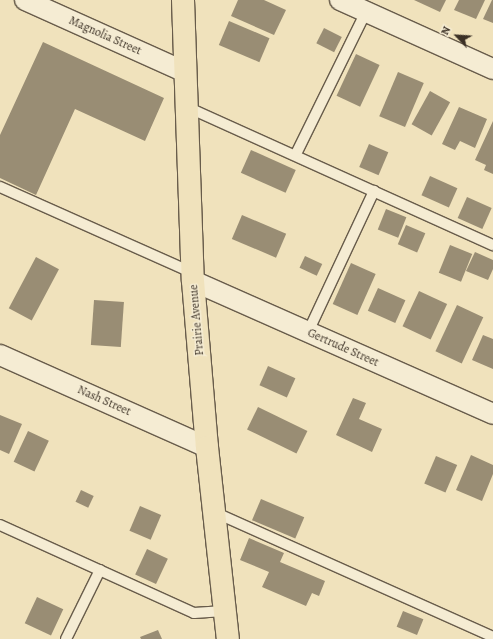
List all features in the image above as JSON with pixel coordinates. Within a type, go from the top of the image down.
[{"type":"main road","name":"Prairie Avenue","points":[[183,0],[193,277],[207,447],[228,639]]},
{"type":"street","name":"Magnolia Street","points":[[26,0],[185,72]]},
{"type":"street","points":[[340,0],[493,69]]},
{"type":"street","name":"Gertrude Street","points":[[193,277],[308,332],[493,414]]},
{"type":"street","name":"Nash Street","points":[[0,355],[207,447]]},
{"type":"lane","points":[[296,154],[366,12]]},
{"type":"lane","points":[[186,107],[296,154],[493,245]]},
{"type":"lane","points":[[0,187],[193,277]]},
{"type":"lane","points":[[308,332],[374,191]]},
{"type":"lane","points":[[214,512],[493,637]]},
{"type":"lane","points":[[0,525],[194,613],[224,611]]},
{"type":"lane","points":[[66,639],[100,570]]},
{"type":"building","points":[[238,0],[264,0],[286,10],[274,35],[231,16]]},
{"type":"building","points":[[414,0],[446,0],[440,12]]},
{"type":"building","points":[[459,0],[485,0],[476,19],[454,10]]},
{"type":"building","points":[[493,0],[493,23],[483,19]]},
{"type":"building","points":[[229,21],[270,38],[259,62],[219,45]]},
{"type":"building","points":[[324,28],[342,37],[334,52],[316,43]]},
{"type":"building","points":[[43,42],[164,98],[145,141],[75,109],[36,195],[0,178],[0,135]]},
{"type":"building","points":[[356,54],[380,65],[360,107],[337,96]]},
{"type":"building","points":[[398,72],[424,83],[405,127],[379,116]]},
{"type":"building","points":[[430,91],[450,102],[432,135],[412,124]]},
{"type":"building","points":[[459,107],[487,119],[475,148],[460,141],[455,150],[442,144]]},
{"type":"building","points":[[493,121],[493,174],[484,170],[486,165],[475,160]]},
{"type":"building","points":[[369,144],[388,152],[379,175],[359,167]]},
{"type":"building","points":[[251,150],[296,170],[286,193],[241,173]]},
{"type":"building","points":[[430,176],[457,188],[449,207],[421,195]]},
{"type":"building","points":[[467,197],[492,208],[482,229],[458,218]]},
{"type":"building","points":[[386,209],[406,217],[398,238],[378,229]]},
{"type":"building","points":[[242,215],[286,234],[276,258],[232,239]]},
{"type":"building","points":[[406,225],[425,233],[417,253],[398,244]]},
{"type":"building","points":[[450,245],[472,254],[461,282],[439,273]]},
{"type":"building","points":[[475,252],[493,260],[493,269],[488,280],[466,271]]},
{"type":"building","points":[[305,256],[322,264],[317,276],[300,268]]},
{"type":"building","points":[[36,257],[59,269],[32,320],[9,308]]},
{"type":"building","points":[[351,263],[376,274],[357,315],[333,304]]},
{"type":"building","points":[[378,288],[405,300],[395,323],[368,311]]},
{"type":"building","points":[[419,291],[447,304],[431,339],[403,326]]},
{"type":"building","points":[[94,300],[124,302],[121,347],[91,345]]},
{"type":"building","points":[[457,305],[483,317],[462,363],[435,351]]},
{"type":"building","points":[[483,335],[493,339],[493,369],[472,360]]},
{"type":"building","points":[[268,366],[295,378],[287,397],[259,385]]},
{"type":"building","points":[[353,398],[366,403],[359,419],[382,429],[372,452],[336,435]]},
{"type":"building","points":[[258,407],[307,431],[296,454],[247,429]]},
{"type":"building","points":[[0,415],[22,424],[9,454],[0,450]]},
{"type":"building","points":[[28,431],[49,441],[34,472],[14,462]]},
{"type":"building","points":[[471,455],[493,465],[493,474],[482,501],[456,490]]},
{"type":"building","points":[[436,456],[457,465],[445,493],[424,484]]},
{"type":"building","points":[[81,490],[94,496],[88,508],[76,502]]},
{"type":"building","points":[[261,499],[304,517],[295,539],[252,520]]},
{"type":"building","points":[[140,506],[161,515],[151,540],[129,531]]},
{"type":"building","points":[[249,538],[284,553],[280,562],[325,581],[319,596],[312,593],[306,606],[262,587],[269,572],[240,560]]},
{"type":"building","points":[[147,549],[168,559],[156,584],[135,574]]},
{"type":"building","points":[[37,597],[63,609],[51,636],[25,623]]},
{"type":"building","points":[[403,611],[423,619],[417,635],[397,627]]},
{"type":"building","points":[[158,630],[162,639],[141,639],[140,637]]}]
